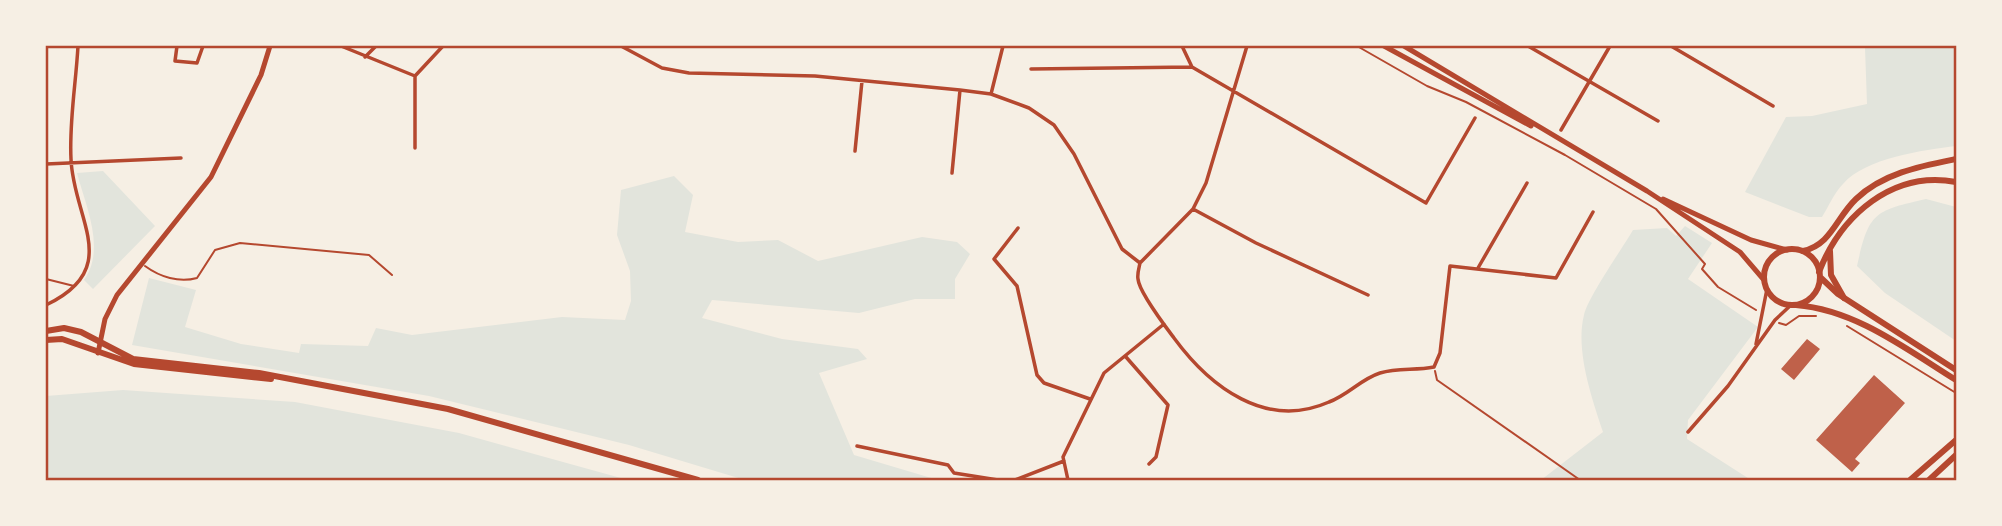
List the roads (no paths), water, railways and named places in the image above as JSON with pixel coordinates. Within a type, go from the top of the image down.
[{"type":"main road","points":[[98,353],[110,307],[141,263],[211,177],[261,75],[270,46]]},
{"type":"main road","points":[[1384,46],[1505,114],[1546,133]]},
{"type":"main road","points":[[1404,46],[1647,191],[1740,252],[1764,280],[1774,299],[1794,305],[1825,308],[1847,315],[1956,380]]},
{"type":"main road","points":[[1647,191],[1751,240],[1787,250],[1803,251],[1822,245],[1856,199],[1881,181],[1905,171],[1956,159]]},
{"type":"main road","points":[[1794,305],[1814,295],[1819,274],[1831,247],[1860,212],[1888,190],[1929,179],[1956,182]]},
{"type":"main road","points":[[1831,247],[1831,275],[1844,298]]},
{"type":"main road","points":[[1764,280],[1770,260],[1787,250]]},
{"type":"main road","points":[[1803,251],[1814,260],[1819,274],[1844,298],[1956,370]]},
{"type":"main road","points":[[46,331],[64,328],[133,359],[287,379],[447,410],[698,481]]},
{"type":"main road","points":[[46,340],[62,339],[134,364],[287,379]]},
{"type":"main road","points":[[1910,481],[1956,440]]},
{"type":"main road","points":[[1929,481],[1956,456]]},
{"type":"street","points":[[46,305],[75,286],[85,269],[90,251],[90,236],[70,161],[78,46]]},
{"type":"street","points":[[177,46],[173,56],[175,61],[192,65],[197,63],[203,46]]},
{"type":"street","points":[[341,46],[415,76]]},
{"type":"street","points":[[365,57],[376,46]]},
{"type":"street","points":[[415,148],[415,76],[443,46]]},
{"type":"street","points":[[621,46],[663,68],[689,73],[816,76],[960,90],[991,94],[1029,108],[1054,125],[1074,154],[1122,249],[1140,262]]},
{"type":"street","points":[[991,94],[1003,46]]},
{"type":"street","points":[[1182,46],[1192,67],[1426,204],[1475,118]]},
{"type":"street","points":[[1247,46],[1235,94],[1206,183],[1192,209],[1140,262],[1138,281],[1164,324],[1214,383],[1248,404],[1268,408],[1310,409],[1331,402],[1378,373],[1398,368],[1433,367],[1440,353],[1450,266],[1556,278],[1593,212]]},
{"type":"street","points":[[1528,46],[1658,121]]},
{"type":"street","points":[[1561,130],[1610,46]]},
{"type":"street","points":[[1671,46],[1773,106]]},
{"type":"street","points":[[1031,69],[1192,67]]},
{"type":"street","points":[[855,151],[862,81]]},
{"type":"street","points":[[951,173],[960,90]]},
{"type":"street","points":[[46,164],[181,158]]},
{"type":"street","points":[[1478,268],[1527,183]]},
{"type":"street","points":[[1192,209],[1255,243],[1368,295]]},
{"type":"street","points":[[1018,228],[994,259],[1017,286],[1037,375],[1044,383],[1090,399]]},
{"type":"street","points":[[1755,346],[1767,289]]},
{"type":"street","points":[[1688,432],[1728,386],[1774,320],[1794,305]]},
{"type":"street","points":[[1068,481],[1064,461],[1104,373],[1126,358],[1164,324]]},
{"type":"street","points":[[1126,358],[1168,405],[1156,457],[1149,464]]},
{"type":"street","points":[[857,446],[948,465],[954,473],[998,481]]},
{"type":"street","points":[[1016,481],[1064,461]]},
{"type":"lane","points":[[141,263],[167,277],[187,281],[197,278],[215,250],[240,243],[369,255],[392,275]]},
{"type":"lane","points":[[46,279],[75,286]]}]
